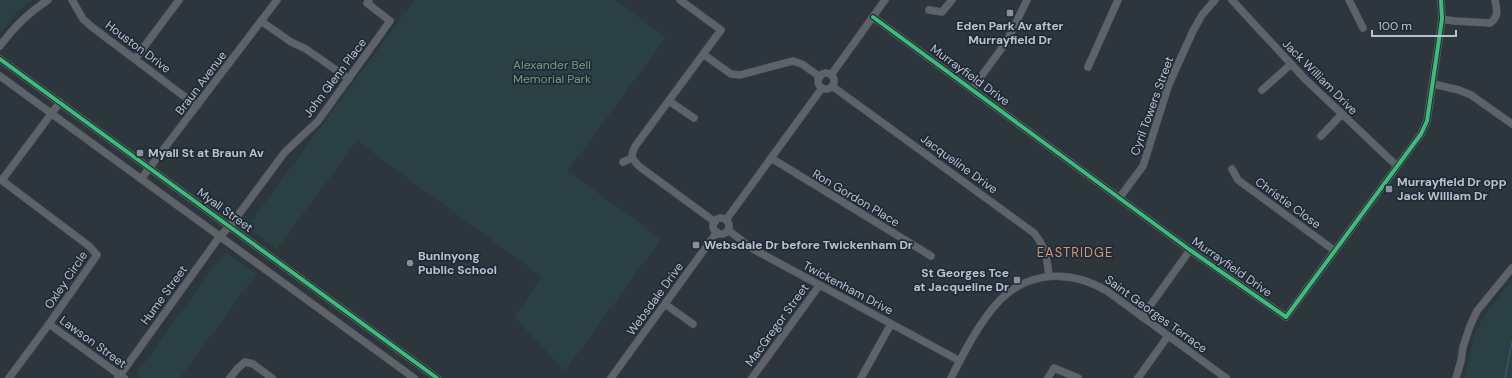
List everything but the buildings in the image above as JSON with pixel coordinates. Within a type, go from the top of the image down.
[{"type":"street","points":[[0,46],[20,22],[34,9],[48,0]]},
{"type":"street","name":"Houston Drive","points":[[72,0],[83,19],[92,27],[197,106]]},
{"type":"street","points":[[135,58],[179,0]]},
{"type":"street","name":"Braun Avenue","points":[[141,179],[277,0]]},
{"type":"street","name":"John Glenn Place","points":[[230,226],[285,152],[318,121],[349,80],[390,21],[367,3],[369,0]]},
{"type":"street","points":[[632,158],[636,145],[721,30],[680,0]]},
{"type":"street","points":[[831,75],[885,0]]},
{"type":"street","points":[[929,10],[942,12],[952,0]]},
{"type":"street","points":[[972,89],[1007,41],[1027,0]]},
{"type":"street","points":[[1088,67],[1118,0]]},
{"type":"street","name":"Cyril Towers Street","points":[[1120,197],[1143,166],[1169,84],[1193,31],[1202,15],[1215,0]]},
{"type":"street","name":"Jack William Drive","points":[[1232,0],[1290,64],[1397,166]]},
{"type":"street","points":[[1349,0],[1363,28]]},
{"type":"street","name":"Murrayfield Drive","points":[[873,16],[1190,250],[1286,317],[1421,134],[1427,121],[1433,84],[1442,19],[1441,0]]},
{"type":"street","points":[[1442,19],[1490,23],[1495,19],[1498,10],[1496,0]]},
{"type":"street","points":[[261,21],[292,42],[306,49],[349,80]]},
{"type":"street","points":[[704,54],[732,74],[740,75],[793,61],[802,64],[820,77]]},
{"type":"street","name":"Myall Street","points":[[0,59],[437,378]]},
{"type":"street","points":[[1262,90],[1290,64]]},
{"type":"street","points":[[820,77],[824,74],[831,75]]},
{"type":"street","points":[[822,88],[826,89],[832,86],[834,82],[831,75]]},
{"type":"street","name":"Myall Street","points":[[0,76],[414,378]]},
{"type":"street","points":[[820,77],[819,81],[822,88]]},
{"type":"street","points":[[1433,84],[1459,90],[1471,95],[1512,124]]},
{"type":"street","name":"Jacqueline Drive","points":[[832,86],[1034,233],[1045,250],[1049,276]]},
{"type":"street","points":[[726,220],[822,88]]},
{"type":"street","points":[[669,101],[694,118]]},
{"type":"street","points":[[1,180],[60,102]]},
{"type":"street","points":[[1321,136],[1342,114]]},
{"type":"street","points":[[623,162],[632,158]]},
{"type":"street","points":[[632,158],[640,167],[715,222]]},
{"type":"street","name":"Ron Gordon Place","points":[[771,158],[931,256]]},
{"type":"street","name":"Christie Close","points":[[1232,169],[1238,180],[1335,251]]},
{"type":"street","name":"Oxley Circle","points":[[1,180],[89,246],[97,255],[9,378]]},
{"type":"street","points":[[715,222],[720,219],[726,220]]},
{"type":"street","points":[[715,222],[714,226],[717,232],[724,234],[728,230],[729,224],[726,220]]},
{"type":"street","name":"Hume Street","points":[[121,377],[220,236],[230,226]]},
{"type":"street","name":"Twickenham Drive","points":[[728,230],[753,249],[960,361]]},
{"type":"street","name":"Websdale Drive","points":[[611,378],[717,232]]},
{"type":"street","points":[[1142,317],[1190,250]]},
{"type":"street","points":[[1456,378],[1463,347],[1477,311],[1512,268]]},
{"type":"street","name":"Saint Georges Terrace","points":[[951,378],[987,315],[1000,300],[1016,287],[1034,279],[1065,275],[1097,285],[1226,378]]},
{"type":"street","name":"MacGregor Street","points":[[752,378],[819,286]]},
{"type":"street","points":[[665,304],[693,324]]},
{"type":"street","name":"Lawson Street","points":[[49,324],[121,377]]},
{"type":"street","points":[[862,378],[891,324]]},
{"type":"street","points":[[1138,378],[1168,336]]},
{"type":"street","points":[[230,378],[245,362],[254,364],[272,378]]},
{"type":"street","points":[[1048,378],[1054,368],[1078,378]]},
{"type":"green space","points":[[0,0],[33,0],[17,12],[0,33]]},
{"type":"green space","name":"Alexander Bell Memorial Park","points":[[414,0],[615,0],[666,37],[568,171],[661,239],[565,371],[514,317],[542,277],[357,141],[277,249],[250,229],[249,224]]},
{"type":"green space","points":[[227,253],[256,274],[180,378],[139,378],[137,373],[223,254]]},
{"type":"green space","points":[[1512,281],[1512,378],[1464,378],[1476,332],[1484,316]]},
{"type":"waterway","points":[[1505,378],[1512,342]]},
{"type":"cycle path","points":[[873,17],[1190,250],[1286,317],[1421,134],[1427,121],[1442,19],[1441,0]]},
{"type":"cycle path","points":[[0,59],[437,378]]},
{"type":"place","name":"Eden Park Av after Murrayfield Dr","points":[[1010,13]]},
{"type":"place","name":"Myall St at Braun Av","points":[[140,153]]},
{"type":"place","name":"Murrayfield Dr opp Jack William Dr","points":[[1389,189]]},
{"type":"place","name":"Websdale Dr before Twickenham Dr","points":[[696,245]]},
{"type":"place","name":"Buninyong Public School","points":[[410,263]]},
{"type":"place","name":"St Georges Tce at Jacqueline Dr","points":[[1017,280]]},
{"type":"district","name":"EASTRIDGE","points":[[1075,252]]}]
